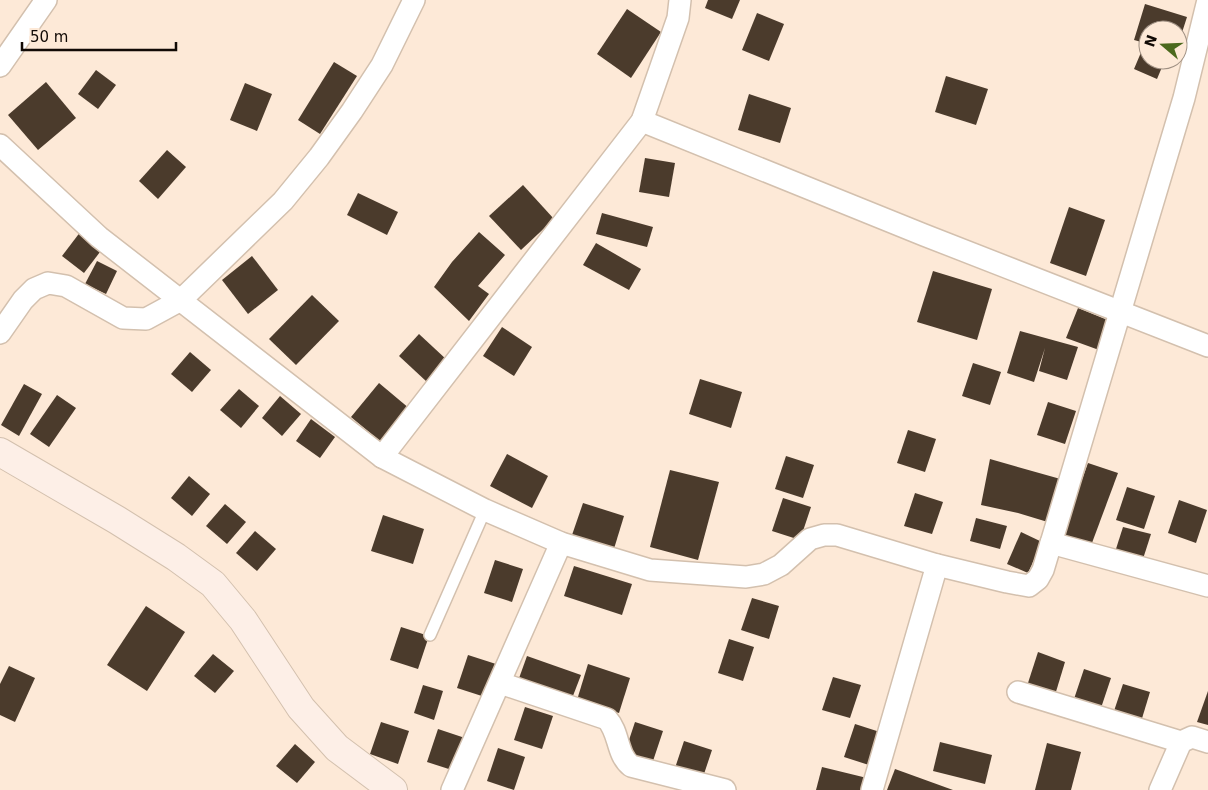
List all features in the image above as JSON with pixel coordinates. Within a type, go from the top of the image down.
[{"type":"street","points":[[0,66],[46,0]]},
{"type":"street","points":[[0,333],[28,295],[34,289],[48,283],[66,286],[123,318],[146,319],[181,300],[283,201],[319,157],[382,65],[414,0]]},
{"type":"street","points":[[382,457],[642,121],[678,18],[680,0]]},
{"type":"street","points":[[0,145],[99,236],[382,457],[485,510],[561,543],[650,570],[746,577],[764,574],[781,565],[810,539],[824,535],[837,535],[937,565],[1029,586],[1038,579],[1043,570],[1052,543],[1184,98],[1208,0]]},
{"type":"street","points":[[642,121],[1208,346]]},
{"type":"street","points":[[0,452],[159,546],[213,584],[243,620],[301,708],[337,748],[392,790]]},
{"type":"street","points":[[452,790],[561,543]]},
{"type":"street","points":[[1052,543],[1208,586]]},
{"type":"street","points":[[872,790],[937,565]]},
{"type":"street","points":[[500,683],[607,719],[612,726],[622,756],[631,766],[724,790]]},
{"type":"street","points":[[1018,692],[1181,742],[1192,737],[1208,742]]},
{"type":"street","points":[[1160,790],[1181,742]]},
{"type":"lane","points":[[430,635],[485,510]]},
{"type":"building","points":[[708,0],[740,0],[732,19],[705,8]]},
{"type":"building","points":[[1145,4],[1187,17],[1186,20],[1140,20]]},
{"type":"building","points":[[627,9],[661,32],[631,78],[597,54]]},
{"type":"building","points":[[757,13],[784,24],[769,61],[742,50]]},
{"type":"building","points":[[1138,27],[1138,41],[1134,40]]},
{"type":"building","points":[[1138,60],[1138,70],[1161,70],[1157,79],[1134,69]]},
{"type":"building","points":[[334,62],[357,76],[320,134],[298,120]]},
{"type":"building","points":[[96,70],[116,85],[98,109],[78,94]]},
{"type":"building","points":[[946,76],[988,89],[976,125],[935,112]]},
{"type":"building","points":[[46,82],[76,118],[38,150],[8,115]]},
{"type":"building","points":[[245,83],[272,94],[257,131],[230,120]]},
{"type":"building","points":[[749,94],[791,108],[780,143],[738,130]]},
{"type":"building","points":[[167,150],[186,167],[158,199],[139,181]]},
{"type":"building","points":[[645,158],[675,163],[669,197],[639,192]]},
{"type":"building","points":[[523,185],[554,219],[521,250],[489,216]]},
{"type":"building","points":[[358,193],[398,212],[387,235],[347,215]]},
{"type":"building","points":[[1069,207],[1105,220],[1086,276],[1050,263]]},
{"type":"building","points":[[602,213],[653,227],[647,247],[596,234]]},
{"type":"building","points":[[81,231],[103,248],[84,273],[62,256]]},
{"type":"building","points":[[479,232],[505,255],[478,286],[489,294],[469,321],[434,287],[452,262]]},
{"type":"building","points":[[596,243],[641,269],[629,290],[583,265]]},
{"type":"building","points":[[252,256],[278,290],[248,314],[222,280]]},
{"type":"building","points":[[97,261],[117,271],[106,294],[85,284]]},
{"type":"building","points":[[933,271],[992,289],[977,340],[917,322]]},
{"type":"building","points":[[312,295],[339,321],[296,365],[269,339]]},
{"type":"building","points":[[1078,308],[1110,321],[1099,350],[1066,338]]},
{"type":"building","points":[[502,327],[532,347],[514,376],[483,356]]},
{"type":"building","points":[[1020,331],[1078,347],[1067,380],[1039,371],[1045,348],[1034,382],[1007,373]]},
{"type":"building","points":[[419,334],[447,360],[427,382],[399,356]]},
{"type":"building","points":[[190,352],[211,370],[192,392],[171,374]]},
{"type":"building","points":[[973,363],[1001,372],[990,405],[962,396]]},
{"type":"building","points":[[700,379],[742,392],[731,428],[689,414]]},
{"type":"building","points":[[379,383],[410,409],[382,443],[351,417]]},
{"type":"building","points":[[24,384],[42,394],[19,436],[1,425]]},
{"type":"building","points":[[239,389],[259,406],[241,428],[220,410]]},
{"type":"building","points":[[57,395],[76,408],[49,447],[30,434]]},
{"type":"building","points":[[280,396],[301,414],[282,436],[262,418]]},
{"type":"building","points":[[1048,402],[1076,411],[1065,444],[1037,435]]},
{"type":"building","points":[[311,419],[335,437],[320,458],[296,441]]},
{"type":"building","points":[[908,430],[936,439],[925,472],[897,463]]},
{"type":"building","points":[[507,454],[548,476],[532,508],[490,486]]},
{"type":"building","points":[[786,456],[814,465],[803,498],[775,489]]},
{"type":"building","points":[[990,459],[1064,480],[1051,523],[981,505]]},
{"type":"building","points":[[1088,463],[1118,473],[1089,551],[1062,542]]},
{"type":"building","points":[[670,470],[719,482],[698,560],[650,547]]},
{"type":"building","points":[[189,476],[210,494],[192,516],[171,498]]},
{"type":"building","points":[[1127,487],[1155,496],[1144,529],[1116,520]]},
{"type":"building","points":[[915,493],[943,502],[932,534],[904,526]]},
{"type":"building","points":[[783,498],[811,507],[800,540],[772,531]]},
{"type":"building","points":[[1179,500],[1207,510],[1196,543],[1168,533]]},
{"type":"building","points":[[583,503],[624,516],[613,552],[571,538]]},
{"type":"building","points":[[225,504],[246,522],[227,544],[206,526]]},
{"type":"building","points":[[383,515],[424,529],[413,564],[371,551]]},
{"type":"building","points":[[976,518],[1007,526],[1000,549],[970,541]]},
{"type":"building","points":[[1123,527],[1151,534],[1142,562],[1115,552]]},
{"type":"building","points":[[255,531],[276,549],[257,571],[236,553]]},
{"type":"building","points":[[1021,532],[1042,542],[1028,573],[1007,564]]},
{"type":"building","points":[[495,560],[523,569],[512,602],[484,593]]},
{"type":"building","points":[[574,566],[632,584],[622,615],[564,596]]},
{"type":"building","points":[[752,598],[779,606],[769,639],[741,630]]},
{"type":"building","points":[[146,606],[185,632],[147,691],[107,665]]},
{"type":"building","points":[[401,627],[429,636],[418,669],[390,660]]},
{"type":"building","points":[[729,639],[754,647],[743,681],[718,673]]},
{"type":"building","points":[[1038,652],[1065,662],[1055,695],[1027,686]]},
{"type":"building","points":[[213,654],[234,671],[215,693],[194,676]]},
{"type":"building","points":[[468,655],[496,664],[485,697],[457,688]]},
{"type":"building","points":[[527,656],[581,675],[571,701],[518,681]]},
{"type":"building","points":[[588,664],[630,678],[619,713],[577,700]]},
{"type":"building","points":[[9,666],[35,678],[15,722],[0,715],[0,684]]},
{"type":"building","points":[[1084,669],[1111,678],[1100,711],[1073,702]]},
{"type":"building","points":[[833,677],[861,685],[850,718],[822,710]]},
{"type":"building","points":[[1123,684],[1150,692],[1140,725],[1112,717]]},
{"type":"building","points":[[423,685],[443,691],[434,720],[414,713]]},
{"type":"building","points":[[1208,691],[1208,725],[1197,722]]},
{"type":"building","points":[[525,707],[553,716],[542,749],[514,740]]},
{"type":"building","points":[[381,722],[409,731],[398,764],[370,754]]},
{"type":"building","points":[[635,722],[663,731],[652,764],[624,755]]},
{"type":"building","points":[[855,724],[883,733],[872,766],[844,757]]},
{"type":"building","points":[[438,729],[465,738],[455,771],[427,762]]},
{"type":"building","points":[[684,741],[712,750],[701,783],[673,774]]},
{"type":"building","points":[[940,742],[992,755],[985,784],[933,771]]},
{"type":"building","points":[[1047,743],[1081,752],[1071,790],[1035,790]]},
{"type":"building","points":[[295,744],[315,762],[297,783],[276,766]]},
{"type":"building","points":[[498,748],[525,757],[514,790],[487,781]]},
{"type":"building","points":[[822,767],[867,778],[864,790],[816,790]]},
{"type":"building","points":[[895,769],[953,790],[887,790]]}]
